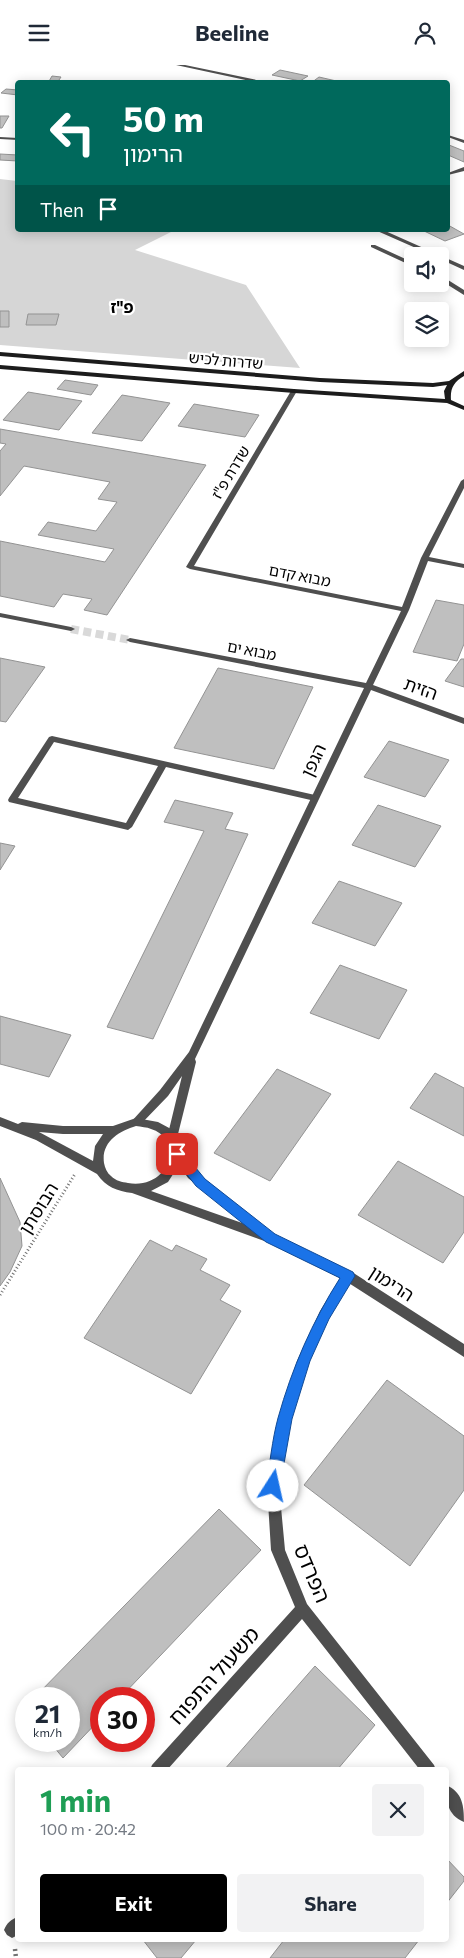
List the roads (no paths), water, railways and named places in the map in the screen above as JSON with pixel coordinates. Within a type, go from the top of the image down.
[{"type":"main road","name":"שדרות לכיש","points":[[0,354],[320,380],[433,385],[450,383]]},
{"type":"main road","name":"שדרות לכיש","points":[[0,367],[294,391],[448,401],[464,408]]},
{"type":"main road","points":[[448,401],[447,393],[450,383],[464,373]]},
{"type":"street","points":[[178,65],[254,80]]},
{"type":"street","points":[[450,137],[464,142]]},
{"type":"street","points":[[0,138],[15,139]]},
{"type":"street","points":[[450,173],[464,169]]},
{"type":"street","points":[[383,232],[416,247]]},
{"type":"street","points":[[373,246],[404,260]]},
{"type":"street","points":[[449,261],[464,268]]},
{"type":"street","points":[[449,283],[464,293]]},
{"type":"street","name":"שדרת פ\"ז","points":[[190,567],[294,391]]},
{"type":"street","name":"הגפן","points":[[136,1122],[164,1093],[193,1054],[405,609],[425,558],[464,481]]},
{"type":"street","points":[[425,558],[464,566]]},
{"type":"street","name":"מבוא קדם","points":[[190,567],[405,609]]},
{"type":"street","points":[[0,615],[71,629]]},
{"type":"street","name":"מבוא ים","points":[[130,640],[368,686]]},
{"type":"street","name":"הזית","points":[[368,686],[464,721]]},
{"type":"street","points":[[163,765],[128,827],[12,800],[52,739],[315,798]]},
{"type":"street","name":"הגפן","points":[[172,1138],[193,1054]]},
{"type":"street","points":[[0,1121],[12,1125],[83,1161],[101,1171],[114,1183],[133,1189],[153,1185],[164,1179],[175,1164],[177,1154],[172,1138],[154,1124],[136,1122],[112,1130],[63,1130],[12,1125]]},
{"type":"street","points":[[101,1171],[97,1160],[98,1149],[112,1130]]},
{"type":"street","name":"הרימון","points":[[177,1154],[196,1179],[271,1238]]},
{"type":"street","name":"הרימון","points":[[133,1189],[271,1238],[348,1276],[464,1351]]},
{"type":"street","name":"הפרדס","points":[[348,1276],[324,1315],[303,1361],[285,1419],[273,1486],[278,1550],[302,1609],[427,1767]]},
{"type":"street","name":"משעול התפוח","points":[[159,1767],[302,1609]]},
{"type":"street","points":[[449,1796],[464,1815]]},
{"type":"tunnel","points":[[71,629],[130,640]]},
{"type":"district","name":"פ\"ז","points":[[122,306]]}]
